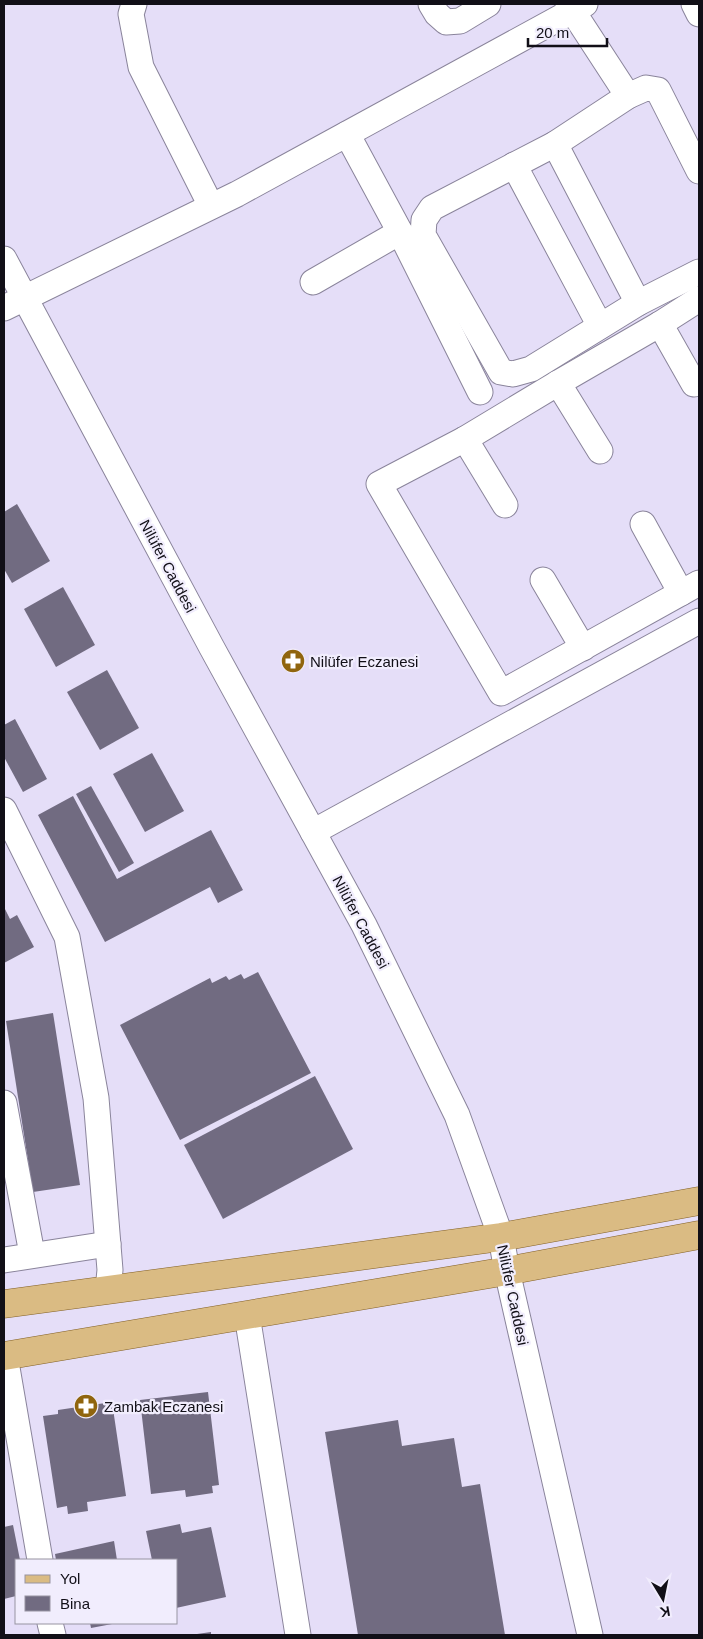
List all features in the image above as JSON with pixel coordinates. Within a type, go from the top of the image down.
[{"type":"main road","points":[[4,1304],[501,1237],[699,1201]]},
{"type":"main road","points":[[4,1356],[507,1271],[699,1235]]},
{"type":"street","points":[[134,4],[131,14],[141,67],[211,206]]},
{"type":"street","points":[[432,4],[436,14],[446,22],[460,21],[488,4]]},
{"type":"street","points":[[694,4],[699,14]]},
{"type":"street","points":[[14,302],[237,194],[575,6],[628,96]]},
{"type":"street","points":[[699,171],[658,90],[646,88],[628,96],[555,144],[432,208],[424,220],[423,235],[501,372],[514,374],[531,369],[638,303],[699,272]]},
{"type":"street","points":[[347,134],[400,232],[480,392]]},
{"type":"street","points":[[555,144],[638,303]]},
{"type":"street","points":[[514,165],[600,326]]},
{"type":"street","points":[[312,282],[400,232]]},
{"type":"street","name":"Nilüfer Caddesi","points":[[4,259],[14,302],[207,639],[313,832],[364,926],[457,1115],[501,1237],[507,1271],[590,1635]]},
{"type":"street","points":[[643,524],[690,588],[501,692],[379,484],[465,439],[699,299]]},
{"type":"street","points":[[660,324],[694,384],[699,381]]},
{"type":"street","points":[[558,383],[600,451]]},
{"type":"street","points":[[465,439],[505,505]]},
{"type":"street","points":[[543,580],[583,648]]},
{"type":"street","points":[[313,832],[699,621]]},
{"type":"street","points":[[4,810],[67,937],[96,1098],[110,1270],[108,1290]]},
{"type":"street","points":[[4,1103],[32,1254]]},
{"type":"street","points":[[4,1260],[32,1254],[108,1244]]},
{"type":"street","points":[[247,1315],[298,1635]]},
{"type":"street","points":[[4,1356],[40,1559]]},
{"type":"building","points":[[17,504],[50,561],[12,583],[4,569],[4,512]]},
{"type":"building","points":[[63,587],[95,645],[56,667],[24,609]]},
{"type":"building","points":[[107,670],[139,728],[100,750],[67,692]]},
{"type":"building","points":[[15,719],[47,779],[23,792],[4,757],[4,725]]},
{"type":"building","points":[[152,753],[184,811],[145,832],[113,774]]},
{"type":"building","points":[[91,786],[134,863],[119,872],[76,794]]},
{"type":"building","points":[[73,796],[117,879],[211,830],[243,890],[218,903],[210,887],[105,942],[38,815]]},
{"type":"building","points":[[4,907],[10,919],[17,915],[34,947],[4,963]]},
{"type":"building","points":[[258,972],[311,1073],[180,1140],[120,1025],[210,978],[212,983],[226,976],[229,980],[241,974],[244,979]]},
{"type":"building","points":[[53,1013],[80,1185],[33,1192],[6,1021]]},
{"type":"building","points":[[315,1076],[353,1149],[223,1219],[184,1145]]},
{"type":"building","points":[[208,1392],[219,1485],[212,1486],[213,1493],[186,1497],[185,1490],[151,1494],[140,1400]]},
{"type":"building","points":[[112,1402],[126,1496],[87,1502],[88,1511],[68,1514],[67,1506],[57,1508],[43,1416],[58,1414],[58,1410]]},
{"type":"building","points":[[398,1420],[402,1446],[454,1438],[462,1487],[480,1484],[505,1635],[358,1635],[325,1432]]},
{"type":"building","points":[[180,1524],[182,1533],[211,1527],[226,1597],[178,1608],[178,1559],[152,1559],[146,1531]]},
{"type":"building","points":[[13,1525],[20,1559],[15,1559],[15,1596],[4,1599],[4,1527]]},
{"type":"building","points":[[114,1541],[117,1559],[56,1559],[55,1554]]},
{"type":"building","points":[[90,1624],[112,1624],[91,1628]]},
{"type":"building","points":[[211,1632],[211,1635],[197,1635],[197,1634]]},
{"type":"place","name":"Nilüfer Eczanesi","points":[[293,661]]},
{"type":"place","name":"Zambak Eczanesi","points":[[86,1406]]}]
